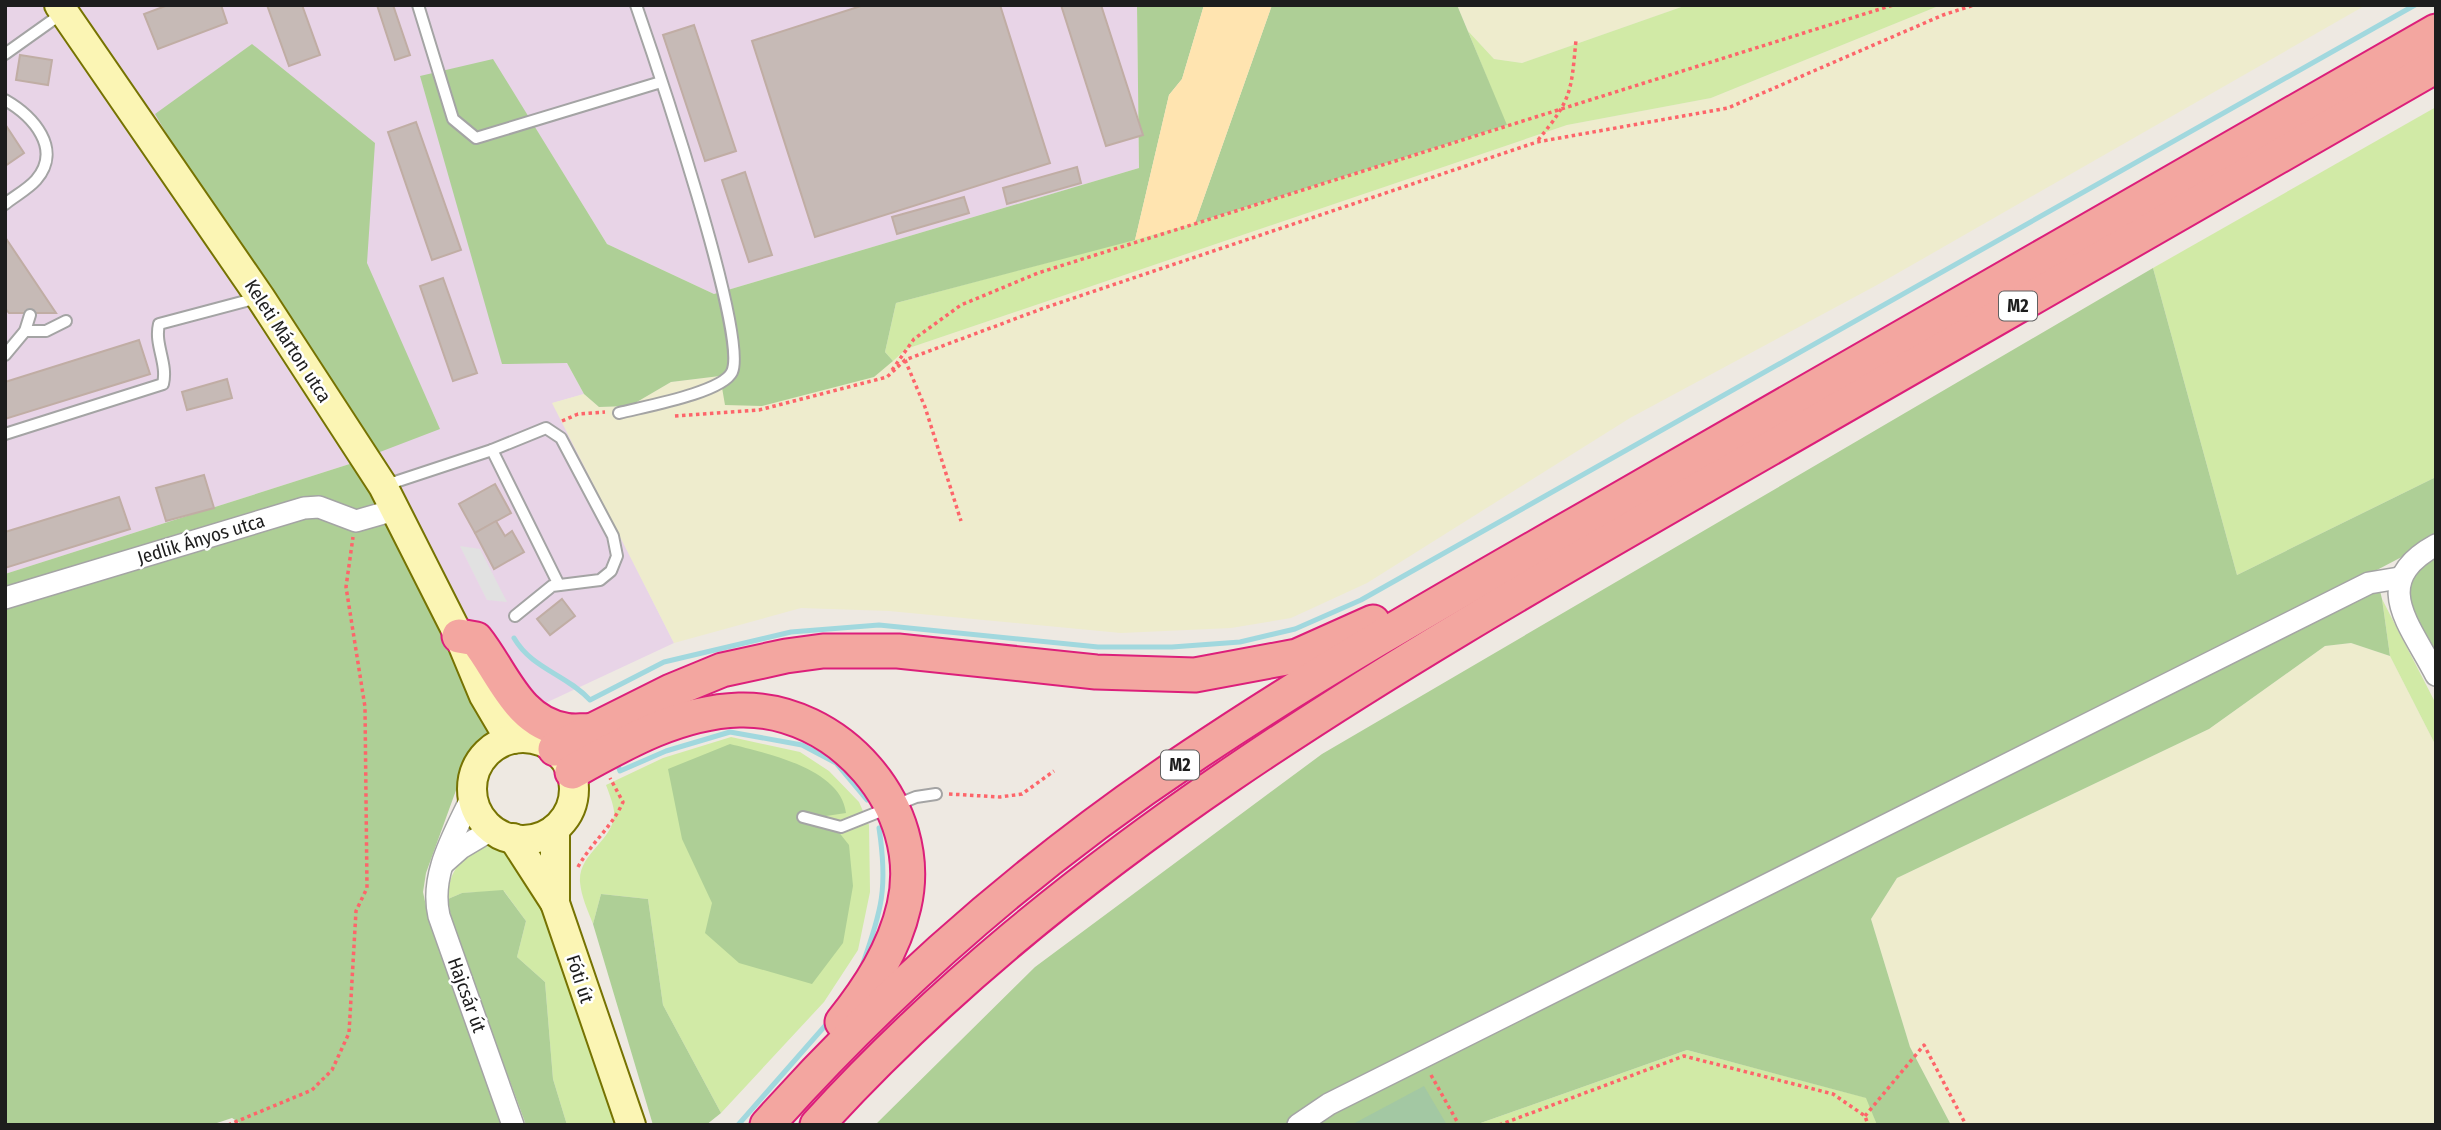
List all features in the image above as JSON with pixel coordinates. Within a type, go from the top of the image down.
[{"type":"highway","name":"M2","points":[[767,1125],[801,1087],[929,962],[1058,853],[1191,757],[1451,596],[2436,31]]},
{"type":"highway","name":"M2","points":[[817,1125],[960,982],[1086,879],[1227,775],[1378,677],[1601,546],[2436,66]]},
{"type":"highway","points":[[579,752],[671,691],[722,670],[786,656],[823,651],[898,651],[1096,672],[1195,675],[1297,656],[1395,613],[1451,596]]},
{"type":"highway","points":[[459,636],[476,639],[520,706],[531,717],[566,731],[579,752]]},
{"type":"highway","points":[[579,752],[694,715],[738,710],[772,712],[795,718],[841,744],[866,766],[891,807],[905,849],[905,905],[899,925],[866,992],[836,1030],[801,1087]]},
{"type":"main road","name":"Keleti Márton utca","points":[[61,8],[260,298],[390,498],[459,636],[503,743]]},
{"type":"main road","points":[[503,834],[526,840],[555,829],[571,808],[579,752],[542,741],[503,743],[480,762],[473,781],[477,810],[503,834],[555,903]]},
{"type":"main road","name":"Fóti út","points":[[555,829],[555,903],[631,1125]]},
{"type":"street","points":[[356,521],[390,498]]},
{"type":"street","name":"Jedlik Ányos utca","points":[[5,597],[304,508],[319,508],[356,521]]},
{"type":"street","points":[[2436,545],[2410,563],[2399,578],[2399,601],[2436,675]]},
{"type":"street","points":[[1298,1125],[1329,1104],[2369,583],[2399,578]]},
{"type":"street","name":"Hajcsár út","points":[[473,794],[443,864],[435,895],[439,916],[513,1125]]},
{"type":"street","points":[[443,864],[461,848],[503,834]]},
{"type":"lane","points":[[418,5],[453,119],[476,138],[661,82]]},
{"type":"lane","points":[[619,413],[708,388],[726,379],[733,372],[736,344],[720,278],[636,5]]},
{"type":"lane","points":[[5,54],[61,8]]},
{"type":"lane","points":[[5,100],[22,110],[37,126],[47,146],[45,167],[35,181],[5,204]]},
{"type":"lane","points":[[5,434],[163,384],[166,371],[156,335],[159,324],[260,298]]},
{"type":"lane","points":[[5,355],[25,331],[30,315]]},
{"type":"lane","points":[[25,331],[46,331],[66,321]]},
{"type":"lane","points":[[390,498],[546,428],[561,438],[613,536],[617,556],[611,571],[600,580],[552,586],[515,616]]},
{"type":"lane","points":[[492,450],[559,585]]},
{"type":"lane","points":[[803,817],[841,827],[916,797],[936,794]]},
{"type":"path","points":[[887,377],[914,339],[961,304],[1038,273],[1893,5]]},
{"type":"path","points":[[665,416],[759,410],[887,377],[905,360],[1044,308],[1537,142],[1728,108],[1943,15],[1973,5]]},
{"type":"path","points":[[1537,142],[1571,92],[1576,40]]},
{"type":"path","points":[[905,360],[925,407],[961,521]]},
{"type":"path","points":[[546,428],[578,414],[619,413]]},
{"type":"path","points":[[228,1125],[312,1090],[332,1070],[349,1033],[356,911],[367,888],[365,707],[346,587],[356,521]]},
{"type":"path","points":[[577,868],[590,845],[615,819],[623,802],[579,752]]},
{"type":"path","points":[[936,794],[1000,797],[1022,794],[1054,771]]},
{"type":"path","points":[[1865,1116],[1924,1045],[1966,1125]]},
{"type":"path","points":[[1499,1125],[1684,1056],[1833,1094],[1865,1116],[1868,1125]]},
{"type":"path","points":[[1421,1058],[1459,1125]]},
{"type":"shaded area","points":[[5,5],[1137,5],[1139,168],[714,294],[607,244],[493,60],[567,363],[584,394],[553,403],[674,643],[492,728],[359,461],[5,574]]},
{"type":"shaded area","points":[[1457,5],[1687,5],[1522,63],[1494,59],[1468,31]]},
{"type":"shaded area","points":[[1941,5],[2366,5],[1877,285],[1630,418],[1367,583],[1291,618],[1231,628],[1121,633],[889,611],[801,608],[674,643],[552,403],[584,394],[599,407],[630,406],[671,382],[720,376],[873,377],[906,349],[1567,125],[1711,98]]},
{"type":"shaded area","points":[[460,546],[480,549],[507,602],[487,600]]},
{"type":"shaded area","points":[[2351,643],[2390,656],[2436,746],[2436,1125],[1951,1125],[1910,1047],[1871,919],[1897,878],[2209,729],[2325,646]]},
{"type":"green space","points":[[1137,5],[1204,5],[1182,79],[1169,95],[1135,240],[896,303],[885,352],[893,361],[874,377],[762,406],[725,405],[720,376],[671,382],[630,406],[599,407],[584,394],[567,363],[502,364],[420,76],[493,59],[607,244],[714,294],[1139,168]]},
{"type":"green space","points":[[1272,5],[1457,5],[1507,125],[1195,223]]},
{"type":"green space","points":[[1687,5],[1941,5],[1711,98],[1567,125],[906,349],[893,361],[885,352],[896,303],[1195,223],[1506,125],[1468,31],[1494,59],[1522,63]]},
{"type":"green space","points":[[252,44],[375,143],[367,263],[440,429],[359,460],[492,728],[493,747],[467,760],[426,873],[423,892],[427,911],[506,1125],[243,1125],[232,1118],[211,1125],[5,1125],[5,574],[359,461],[155,114]]},
{"type":"green space","points":[[2436,107],[2436,477],[2237,575],[2153,268]]},
{"type":"green space","points":[[2153,268],[2237,575],[2436,477],[2436,539],[2375,571],[2390,656],[2351,643],[2325,646],[2209,729],[1897,878],[1871,919],[1910,1047],[1951,1125],[1877,1125],[1866,1098],[1687,1050],[1475,1125],[875,1125],[1035,967],[1322,754]]},
{"type":"green space","points":[[2436,557],[2436,655],[2415,615],[2410,589],[2413,578],[2421,567]]},
{"type":"green space","points":[[2382,599],[2436,704],[2436,746],[2390,656]]},
{"type":"green space","points":[[731,737],[800,752],[829,771],[859,802],[869,825],[870,892],[858,950],[824,1002],[721,1113],[663,1005],[648,899],[601,894],[593,924],[580,882],[585,862],[604,838],[613,821],[614,811],[606,785],[663,758]]},
{"type":"green space","points":[[730,744],[799,765],[831,784],[841,797],[846,813],[826,816],[849,845],[853,886],[843,943],[812,984],[739,963],[705,933],[712,903],[682,839],[668,769]]},
{"type":"green space","points":[[484,841],[500,841],[535,878],[620,1125],[567,1125],[553,1079],[545,982],[517,957],[526,921],[504,891],[462,893],[448,899],[451,880],[458,866]]},
{"type":"green space","points":[[503,890],[526,921],[517,957],[545,982],[553,1079],[567,1125],[526,1125],[452,924],[448,899],[462,893]]},
{"type":"green space","points":[[601,894],[648,899],[663,1005],[721,1113],[706,1125],[653,1125],[593,924]]},
{"type":"green space","points":[[1687,1050],[1867,1098],[1877,1125],[1475,1125]]},
{"type":"green space","points":[[1424,1086],[1447,1125],[1351,1125]]},
{"type":"sand","points":[[1204,5],[1272,5],[1195,223],[1135,240],[1169,95],[1182,79]]},
{"type":"building","points":[[168,5],[221,5],[227,23],[158,49],[144,14]]},
{"type":"building","points":[[267,5],[302,5],[320,55],[289,66]]},
{"type":"building","points":[[377,5],[393,5],[410,55],[395,60]]},
{"type":"building","points":[[864,5],[1000,5],[1050,163],[815,237],[752,41]]},
{"type":"building","points":[[1061,5],[1101,5],[1143,135],[1106,146]]},
{"type":"building","points":[[694,25],[736,151],[705,161],[663,35]]},
{"type":"building","points":[[20,55],[52,60],[48,85],[16,80]]},
{"type":"building","points":[[416,122],[461,250],[432,260],[388,132]]},
{"type":"building","points":[[5,124],[24,153],[5,166]]},
{"type":"building","points":[[1077,167],[1081,183],[1007,204],[1003,188]]},
{"type":"building","points":[[745,172],[772,255],[749,262],[722,180]]},
{"type":"building","points":[[964,197],[969,213],[897,234],[892,217]]},
{"type":"building","points":[[5,237],[56,313],[9,313],[5,308]]},
{"type":"building","points":[[443,278],[477,373],[453,381],[420,286]]},
{"type":"building","points":[[139,340],[150,374],[5,419],[5,382]]},
{"type":"building","points":[[227,379],[232,398],[187,410],[182,392]]},
{"type":"building","points":[[204,475],[214,508],[166,521],[156,488]]},
{"type":"building","points":[[495,484],[511,513],[475,533],[459,504]]},
{"type":"building","points":[[119,497],[130,529],[5,568],[5,532]]},
{"type":"building","points":[[496,521],[505,536],[512,531],[524,552],[494,569],[475,533]]},
{"type":"building","points":[[562,599],[575,616],[550,635],[537,619]]},
{"type":"waterway","points":[[514,638],[530,657],[590,700],[664,662],[791,632],[879,625],[1098,647],[1172,647],[1240,642],[1295,629],[1361,600],[2415,5]]},
{"type":"waterway","points":[[617,763],[620,771],[666,751],[730,732],[802,745],[836,763],[867,800]]},
{"type":"waterway","points":[[862,966],[879,913],[883,883],[879,828]]},
{"type":"waterway","points":[[738,1125],[831,1019]]}]
